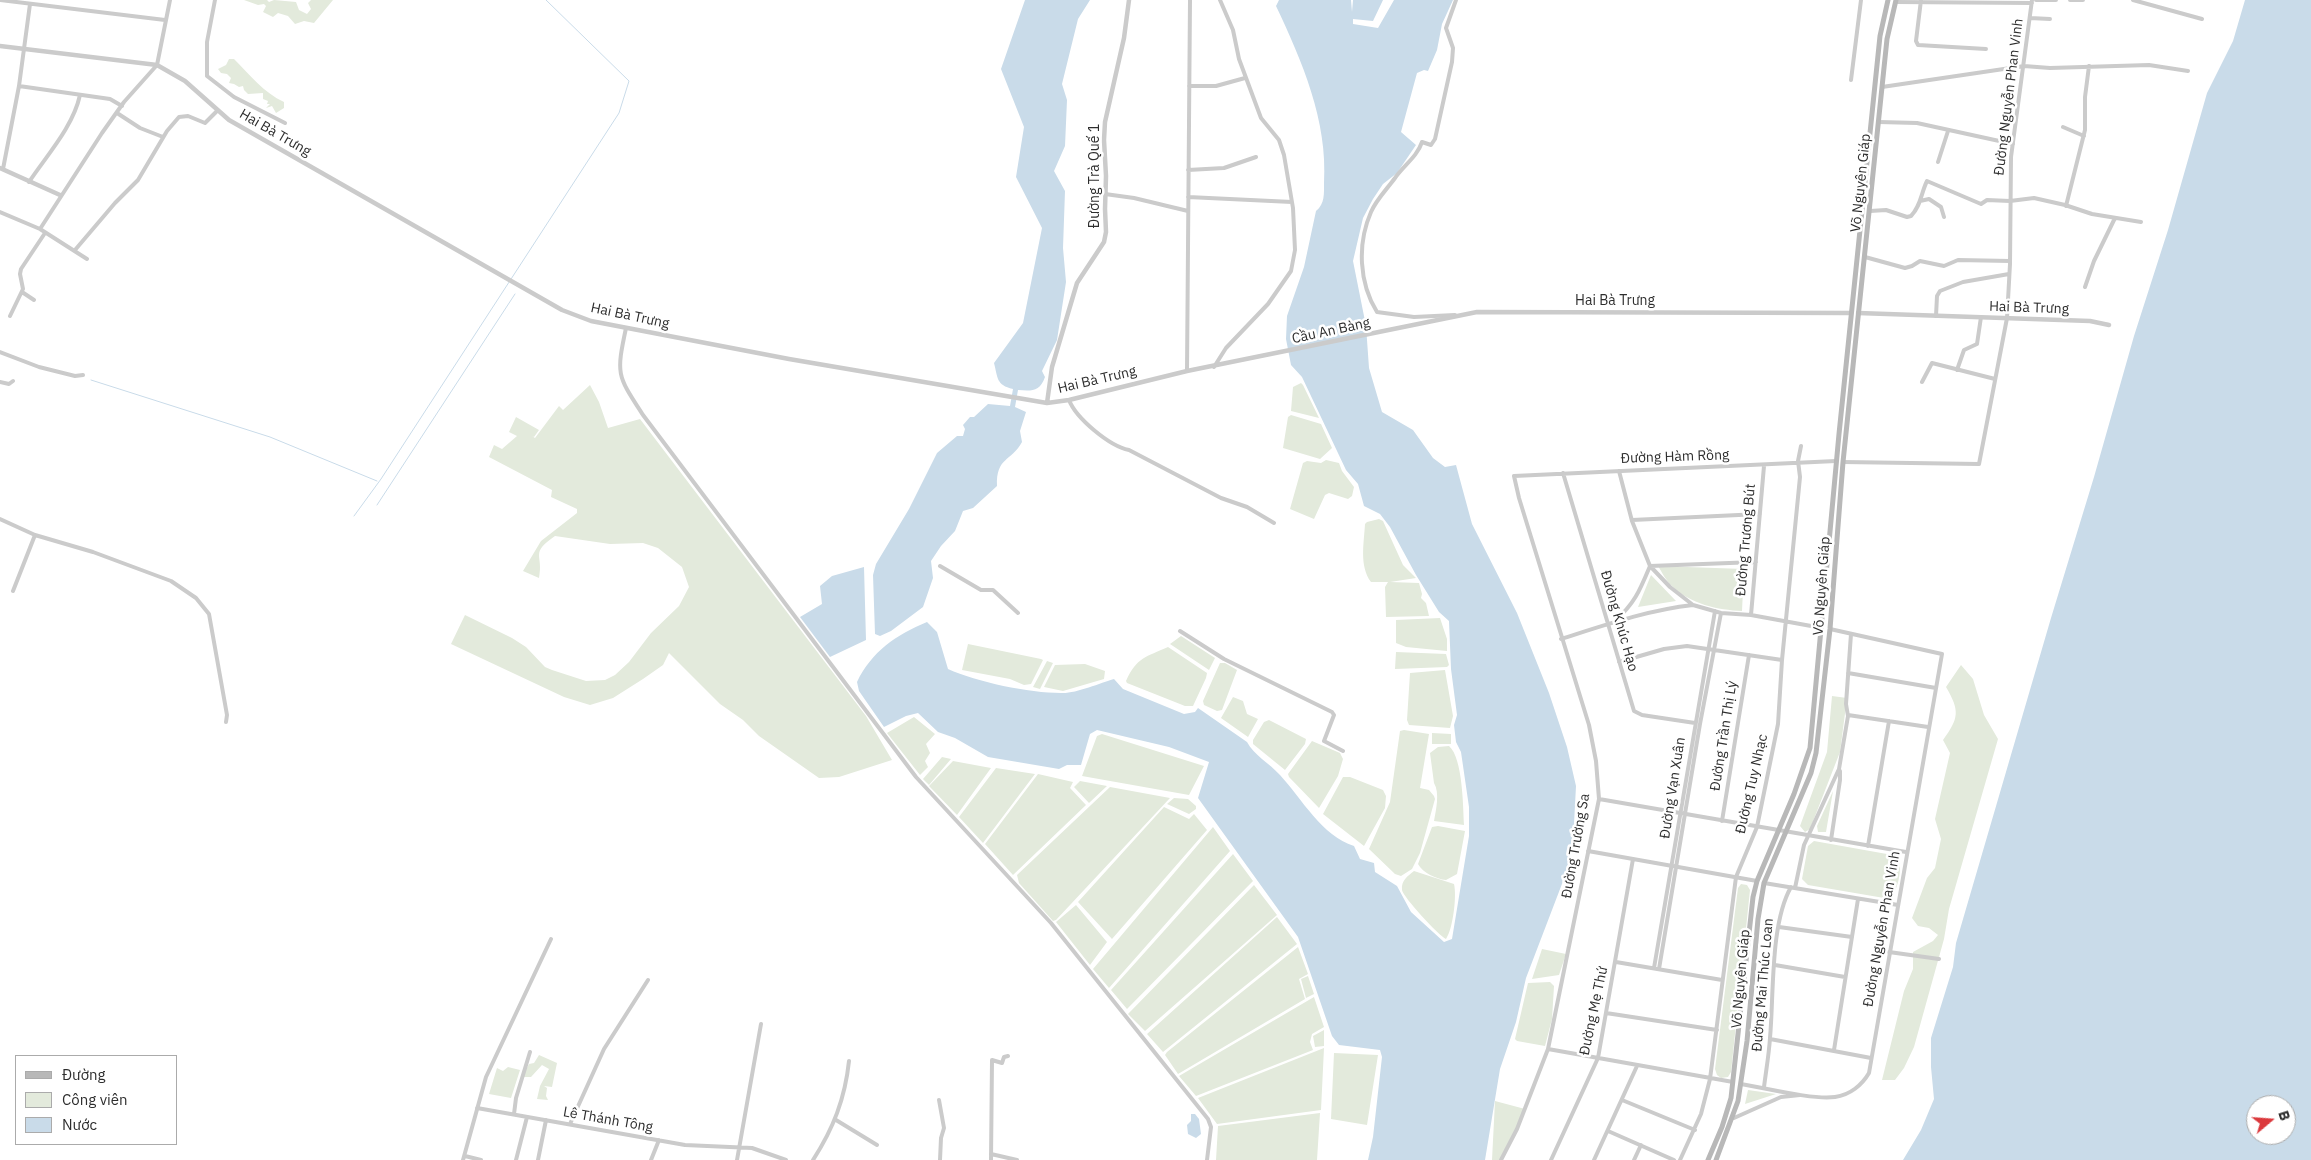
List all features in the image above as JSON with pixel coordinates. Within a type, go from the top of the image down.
[{"type":"main road","name":"Võ Nguyên Giáp","points":[[1716,1160],[1734,1118],[1741,1084],[1758,918],[1764,883],[1811,773],[1816,753],[1830,629],[1843,462],[1858,313],[1887,39],[1893,0]]},
{"type":"main road","name":"Võ Nguyên Giáp","points":[[1708,1160],[1726,1115],[1733,1082],[1750,915],[1756,881],[1794,794],[1810,748],[1836,461],[1880,36],[1893,0]]},
{"type":"main road","points":[[1851,313],[1858,313]]},
{"type":"main road","points":[[1822,628],[1830,629]]},
{"type":"main road","points":[[1756,881],[1764,883]]},
{"type":"main road","points":[[1733,1082],[1741,1084]]},
{"type":"street","points":[[0,0],[165,20]]},
{"type":"street","points":[[40,229],[60,195],[117,113],[157,65],[170,0]]},
{"type":"street","points":[[215,0],[207,42],[207,76],[234,97],[285,123]]},
{"type":"street","name":"Đường Trà Quế 1","points":[[1047,402],[1052,367],[1077,283],[1104,242],[1106,232],[1105,122],[1124,38],[1129,0]]},
{"type":"street","points":[[1187,371],[1190,0]]},
{"type":"street","points":[[1214,367],[1226,348],[1268,304],[1291,271],[1295,250],[1290,182],[1279,140],[1261,118],[1239,59],[1233,30],[1220,0]]},
{"type":"street","points":[[1456,0],[1446,28],[1453,48],[1452,62],[1435,139],[1431,146],[1422,142],[1418,152],[1398,174],[1371,212],[1364,237],[1362,266],[1366,289],[1377,312],[1414,317],[1458,316]]},
{"type":"street","points":[[1851,80],[1861,0]]},
{"type":"street","points":[[1893,0],[1920,2],[2032,1]]},
{"type":"street","points":[[2036,0],[2056,0]]},
{"type":"street","points":[[2070,0],[2083,0]]},
{"type":"street","points":[[2132,0],[2202,18]]},
{"type":"street","name":"Đường Nguyễn Phan Vinh","points":[[1843,462],[1979,464],[2006,318],[2010,274],[2010,202],[2013,144],[2032,1]]},
{"type":"street","points":[[1920,2],[1916,41],[1918,45],[1986,49]]},
{"type":"street","points":[[30,4],[19,86],[2,168],[60,195]]},
{"type":"street","points":[[2030,18],[2050,19]]},
{"type":"street","name":"Hai Bà Trưng","points":[[0,46],[157,65],[185,82],[229,120],[562,310],[591,321],[789,359],[1047,402],[1069,400],[1187,371],[1286,352]]},
{"type":"street","points":[[1882,87],[2024,66],[2149,65],[2188,71]]},
{"type":"street","points":[[2066,206],[2086,124],[2085,98],[2089,66]]},
{"type":"street","points":[[1188,86],[1216,86],[1246,78]]},
{"type":"street","points":[[19,86],[110,99],[122,106]]},
{"type":"street","points":[[29,182],[69,124],[78,105],[80,95]]},
{"type":"street","points":[[75,250],[114,203],[138,180],[163,137],[182,116],[205,123],[217,110]]},
{"type":"street","points":[[117,113],[140,128],[163,137]]},
{"type":"street","points":[[1879,122],[1917,124],[2013,144]]},
{"type":"street","points":[[2063,127],[2084,136]]},
{"type":"street","points":[[1938,162],[1948,131]]},
{"type":"street","points":[[1188,170],[1224,168],[1256,157]]},
{"type":"street","points":[[1870,210],[1886,210],[1910,217],[1920,201],[1921,192],[1927,181],[1981,204],[1986,200],[2010,202],[2034,198],[2092,214],[2141,222]]},
{"type":"street","points":[[1106,194],[1134,198],[1188,211]]},
{"type":"street","points":[[1188,197],[1292,202]]},
{"type":"street","points":[[1920,201],[1929,199],[1938,204],[1944,217]]},
{"type":"street","points":[[0,212],[40,229],[87,259]]},
{"type":"street","points":[[2084,287],[2114,218]]},
{"type":"street","points":[[10,316],[24,285],[20,274],[21,269],[45,233]]},
{"type":"street","points":[[1865,257],[1906,268],[1920,261],[1944,266],[1958,260],[2010,261]]},
{"type":"street","points":[[1936,316],[1937,296],[1940,291],[1963,282],[2010,274]]},
{"type":"street","points":[[22,292],[34,300]]},
{"type":"street","name":"Hai Bà Trưng","points":[[1382,331],[1458,316],[1490,312],[1851,313]]},
{"type":"street","name":"Hai Bà Trưng","points":[[1858,313],[2090,321],[2109,325]]},
{"type":"street","points":[[1957,370],[1964,350],[1978,342],[1981,317]]},
{"type":"street","points":[[626,328],[619,369],[622,383],[643,415],[911,770],[1051,923],[1208,1119],[1211,1127],[1207,1160]]},
{"type":"street","name":"Cầu An Bàng","points":[[1286,352],[1382,331]]},
{"type":"street","points":[[0,352],[39,367],[75,376],[84,375]]},
{"type":"street","points":[[1922,382],[1930,364],[1995,379]]},
{"type":"street","points":[[0,382],[9,384],[13,381]]},
{"type":"street","points":[[1069,400],[1087,424],[1122,449],[1129,450],[1221,498],[1247,507],[1274,524]]},
{"type":"street","name":"Đường Tuy Nhạc","points":[[1680,1160],[1695,1130],[1710,1079],[1736,877],[1756,827],[1778,724],[1801,446]]},
{"type":"street","name":"Đường Hàm Rồng","points":[[1514,476],[1800,465],[1836,461]]},
{"type":"street","name":"Đường Trương Bút","points":[[1751,616],[1764,466]]},
{"type":"street","points":[[1619,471],[1632,520],[1650,566],[1670,587],[1693,605]]},
{"type":"street","name":"Đường Khúc Hạo","points":[[1563,473],[1634,711],[1642,715],[1700,724]]},
{"type":"street","name":"Đường Trường Sa","points":[[1501,1160],[1517,1129],[1548,1049],[1598,799],[1596,761],[1588,725],[1518,498],[1514,476]]},
{"type":"street","points":[[1632,520],[1760,514]]},
{"type":"street","points":[[0,519],[35,535],[93,552],[171,581],[196,598],[209,614],[227,715],[226,722]]},
{"type":"street","points":[[13,591],[35,535]]},
{"type":"street","points":[[1650,566],[1756,562]]},
{"type":"street","points":[[940,566],[981,590],[993,590],[1018,613]]},
{"type":"street","points":[[1616,621],[1638,597],[1650,566]]},
{"type":"street","points":[[1561,638],[1616,621],[1669,608],[1693,605],[1721,613],[1822,628]]},
{"type":"street","name":"Đường Vạn Xuân","points":[[1654,968],[1715,611]]},
{"type":"street","name":"Đường Vạn Xuân","points":[[1659,969],[1713,648],[1721,613]]},
{"type":"street","points":[[1830,629],[1851,634]]},
{"type":"street","points":[[1180,631],[1224,659],[1332,712],[1334,715],[1324,741],[1343,751]]},
{"type":"street","name":"Đường Nguyễn Phan Vinh","points":[[1741,1084],[1804,1095],[1835,1097],[1863,1083],[1869,1073],[1942,654],[1851,634]]},
{"type":"street","name":"Đường Mai Thúc Loan","points":[[1764,1087],[1782,902],[1793,887],[1802,852],[1839,769],[1848,715],[1846,704],[1851,634]]},
{"type":"street","points":[[1619,662],[1672,647],[1708,647],[1782,660]]},
{"type":"street","name":"Đường Trần Thị Lý","points":[[1722,821],[1749,655]]},
{"type":"street","points":[[1848,673],[1936,688]]},
{"type":"street","points":[[1848,715],[1928,727]]},
{"type":"street","points":[[1868,846],[1889,721]]},
{"type":"street","name":"Đường Mai Thúc Loan","points":[[1831,840],[1840,780],[1839,769]]},
{"type":"street","points":[[1598,799],[1906,852]]},
{"type":"street","points":[[1588,851],[1756,881]]},
{"type":"street","name":"Đường Mẹ Thứ","points":[[1551,1160],[1598,1058],[1633,859]]},
{"type":"street","points":[[1764,883],[1898,905]]},
{"type":"street","points":[[1834,1050],[1858,899]]},
{"type":"street","points":[[1779,927],[1852,937]]},
{"type":"street","points":[[481,1160],[464,1158],[477,1108],[493,1062],[551,939]]},
{"type":"street","points":[[1890,952],[1939,959]]},
{"type":"street","points":[[1616,962],[1722,980]]},
{"type":"street","points":[[1775,965],[1845,977]]},
{"type":"street","points":[[570,1124],[604,1049],[648,980]]},
{"type":"street","points":[[1606,1013],[1717,1030]]},
{"type":"street","points":[[737,1160],[761,1024]]},
{"type":"street","points":[[1770,1039],[1871,1058]]},
{"type":"street","points":[[1548,1049],[1733,1082]]},
{"type":"street","points":[[514,1114],[516,1098],[530,1052]]},
{"type":"street","points":[[991,1160],[992,1060],[1002,1063],[1004,1057],[1008,1056]]},
{"type":"street","points":[[812,1160],[836,1120],[847,1082],[849,1062]]},
{"type":"street","points":[[1594,1160],[1638,1066]]},
{"type":"street","points":[[1734,1118],[1781,1097],[1804,1095]]},
{"type":"street","points":[[939,1100],[944,1128],[941,1138],[940,1160]]},
{"type":"street","points":[[1622,1100],[1695,1130]]},
{"type":"street","name":"Lê Thánh Tông","points":[[477,1108],[685,1145],[752,1148],[786,1160]]},
{"type":"street","points":[[516,1160],[527,1117]]},
{"type":"street","points":[[538,1160],[546,1120]]},
{"type":"street","points":[[836,1120],[876,1145]]},
{"type":"street","points":[[1608,1131],[1674,1160]]},
{"type":"street","points":[[651,1160],[659,1140]]},
{"type":"street","points":[[1634,1160],[1641,1146]]},
{"type":"street","points":[[991,1154],[1018,1160]]},
{"type":"green space","points":[[244,0],[296,2],[299,10],[307,14],[311,9],[308,3],[311,0],[333,0],[314,23],[304,21],[295,24],[288,16],[278,13],[273,17],[263,12],[266,6],[264,4],[258,5]]},
{"type":"green space","points":[[229,59],[234,59],[263,88],[284,102],[284,108],[276,113],[272,106],[266,108],[270,104],[267,104],[268,101],[263,99],[263,93],[248,94],[243,86],[239,87],[229,83],[231,78],[227,74],[221,73],[218,69],[226,65]]},
{"type":"green space","points":[[1301,383],[1319,418],[1291,411],[1293,387]]},
{"type":"green space","points":[[590,385],[599,402],[608,428],[640,419],[866,716],[892,760],[839,777],[819,778],[759,736],[743,720],[720,704],[669,653],[663,665],[643,679],[613,698],[590,705],[564,697],[451,644],[465,615],[526,647],[545,667],[586,681],[605,680],[615,675],[629,662],[651,633],[679,606],[689,587],[682,567],[658,548],[643,543],[610,544],[555,536],[540,551],[539,578],[523,571],[541,541],[577,513],[577,509],[551,497],[552,490],[489,457],[494,445],[502,449],[517,436],[509,432],[516,417],[539,430],[534,437],[532,436],[535,438],[559,406],[563,410]]},
{"type":"green space","points":[[1291,415],[1321,424],[1332,448],[1320,459],[1283,448],[1288,417]]},
{"type":"green space","points":[[1326,460],[1339,463],[1342,471],[1354,487],[1352,496],[1348,499],[1329,493],[1325,495],[1314,519],[1290,509],[1303,463],[1307,461],[1321,463]]},
{"type":"green space","points":[[1379,519],[1383,521],[1403,565],[1416,578],[1390,582],[1419,583],[1422,594],[1421,598],[1426,603],[1429,616],[1386,617],[1385,587],[1388,582],[1371,582],[1367,576],[1364,562],[1365,524]]},
{"type":"green space","points":[[1658,566],[1744,569],[1742,611],[1723,609],[1696,602],[1670,584]]},
{"type":"green space","points":[[1651,575],[1676,601],[1638,607]]},
{"type":"green space","points":[[1440,618],[1447,639],[1447,651],[1406,647],[1396,643],[1396,620]]},
{"type":"green space","points":[[1181,636],[1215,658],[1209,670],[1170,644]]},
{"type":"green space","points":[[968,644],[1043,660],[1031,684],[1024,685],[1010,679],[962,670]]},
{"type":"green space","points":[[1168,647],[1207,673],[1193,706],[1185,706],[1126,681],[1138,662]]},
{"type":"green space","points":[[1396,652],[1446,654],[1449,665],[1447,667],[1395,669]]},
{"type":"green space","points":[[1047,661],[1053,663],[1040,689],[1033,687]]},
{"type":"green space","points":[[1220,663],[1225,663],[1237,670],[1222,710],[1217,711],[1204,705],[1203,701]]},
{"type":"green space","points":[[1085,664],[1105,671],[1104,679],[1063,691],[1044,687],[1055,665]]},
{"type":"green space","points":[[1961,665],[1973,679],[1984,715],[1998,739],[1949,909],[1944,939],[1914,1047],[1904,1068],[1895,1080],[1882,1080],[1904,991],[1913,969],[1913,952],[1933,941],[1938,935],[1929,928],[1918,926],[1912,918],[1927,878],[1935,868],[1941,839],[1935,819],[1950,753],[1943,740],[1955,720],[1956,714],[1954,702],[1946,687]]},
{"type":"green space","points":[[1445,670],[1453,716],[1450,728],[1409,725],[1407,720],[1410,673]]},
{"type":"green space","points":[[1832,696],[1847,698],[1840,752],[1810,829],[1805,832],[1800,826],[1827,752]]},
{"type":"green space","points":[[1233,697],[1243,701],[1247,714],[1258,719],[1248,737],[1221,718]]},
{"type":"green space","points":[[914,717],[935,734],[926,744],[930,753],[925,761],[928,767],[920,775],[887,733]]},
{"type":"green space","points":[[1269,720],[1306,739],[1305,744],[1285,770],[1253,744],[1253,740],[1264,722]]},
{"type":"green space","points":[[1400,731],[1429,734],[1420,788],[1429,790],[1435,799],[1420,853],[1412,869],[1401,876],[1395,874],[1369,849],[1390,802]]},
{"type":"green space","points":[[1432,733],[1451,734],[1451,744],[1432,744]]},
{"type":"green space","points":[[1102,734],[1204,766],[1189,795],[1082,776],[1097,736]]},
{"type":"green space","points":[[1312,741],[1340,753],[1343,759],[1338,776],[1319,808],[1288,774]]},
{"type":"green space","points":[[1449,746],[1454,752],[1460,772],[1464,825],[1434,821],[1437,797],[1430,753],[1438,747]]},
{"type":"green space","points":[[942,757],[951,759],[929,785],[923,779]]},
{"type":"green space","points":[[953,761],[991,768],[957,815],[929,786]]},
{"type":"green space","points":[[996,768],[1035,774],[983,843],[959,817]]},
{"type":"green space","points":[[1038,774],[1073,782],[1070,788],[1086,805],[1013,875],[985,844]]},
{"type":"green space","points":[[1343,777],[1350,777],[1383,790],[1386,796],[1385,808],[1364,846],[1323,814]]},
{"type":"green space","points":[[1080,781],[1107,786],[1089,803],[1074,787]]},
{"type":"green space","points":[[1110,787],[1170,798],[1053,921],[1019,883],[1017,875]]},
{"type":"green space","points":[[1833,791],[1826,832],[1818,832],[1817,826]]},
{"type":"green space","points":[[1174,798],[1188,799],[1196,806],[1196,809],[1189,814],[1167,804]]},
{"type":"green space","points":[[1164,807],[1189,819],[1194,814],[1207,830],[1112,939],[1078,902]]},
{"type":"green space","points":[[1438,826],[1465,831],[1457,874],[1446,880],[1430,875],[1418,864],[1432,827]]},
{"type":"green space","points":[[1213,827],[1230,851],[1109,988],[1093,969]]},
{"type":"green space","points":[[1814,841],[1898,856],[1900,867],[1899,879],[1893,895],[1890,899],[1808,885],[1802,879],[1808,846]]},
{"type":"green space","points":[[1233,854],[1253,881],[1127,1009],[1111,990]]},
{"type":"green space","points":[[1414,871],[1454,884],[1454,912],[1451,928],[1446,939],[1422,916],[1402,890],[1404,881]]},
{"type":"green space","points":[[1741,884],[1747,885],[1750,890],[1731,1072],[1728,1077],[1721,1078],[1717,1075],[1715,1069],[1738,888]]},
{"type":"green space","points":[[1254,885],[1277,915],[1145,1031],[1128,1014]]},
{"type":"green space","points":[[1076,905],[1107,942],[1090,965],[1056,922]]},
{"type":"green space","points":[[1277,917],[1297,944],[1163,1052],[1147,1034]]},
{"type":"green space","points":[[1298,947],[1308,974],[1299,979],[1305,999],[1178,1074],[1165,1055],[1167,1052]]},
{"type":"green space","points":[[1542,949],[1566,954],[1559,975],[1532,979]]},
{"type":"green space","points":[[1308,976],[1314,994],[1306,998],[1301,979]]},
{"type":"green space","points":[[1550,982],[1554,986],[1552,1019],[1545,1046],[1517,1041],[1515,1039],[1528,983]]},
{"type":"green space","points":[[1314,997],[1324,1027],[1312,1034],[1310,1042],[1313,1050],[1196,1096],[1179,1076]]},
{"type":"green space","points":[[1324,1030],[1324,1046],[1315,1047],[1313,1036]]},
{"type":"green space","points":[[1324,1048],[1321,1110],[1217,1124],[1198,1098]]},
{"type":"green space","points":[[1334,1053],[1378,1055],[1367,1125],[1331,1119]]},
{"type":"green space","points":[[539,1055],[557,1063],[552,1087],[544,1086],[547,1088],[546,1096],[548,1100],[537,1099],[540,1086],[549,1069],[542,1065],[531,1077],[522,1077],[529,1064],[534,1063]]},
{"type":"green space","points":[[508,1067],[520,1070],[511,1098],[489,1094],[497,1068],[503,1071]]},
{"type":"green space","points":[[1748,1090],[1776,1094],[1745,1104]]},
{"type":"green space","points":[[1495,1101],[1525,1109],[1501,1160],[1492,1160]]},
{"type":"green space","points":[[1320,1113],[1317,1160],[1216,1160],[1218,1126]]},
{"type":"water","points":[[1025,0],[1090,0],[1078,19],[1062,84],[1067,100],[1065,146],[1054,171],[1065,191],[1063,248],[1066,282],[1057,340],[1042,371],[1045,377],[1040,386],[1034,390],[1018,390],[1015,407],[1026,412],[1020,431],[1022,442],[999,470],[997,486],[973,508],[963,511],[955,531],[941,546],[931,561],[933,578],[923,607],[891,631],[880,636],[875,634],[873,575],[876,564],[909,509],[937,453],[957,436],[963,436],[965,429],[963,425],[970,417],[974,417],[988,404],[1010,406],[1013,389],[1001,383],[997,377],[994,363],[1023,323],[1042,228],[1016,177],[1024,127],[1001,69]]},
{"type":"water","points":[[1279,0],[1351,0],[1352,12],[1353,0],[1383,0],[1373,21],[1353,19],[1353,24],[1378,28],[1394,0],[1453,0],[1442,24],[1437,50],[1428,71],[1424,70],[1417,73],[1401,132],[1416,145],[1397,173],[1383,184],[1373,199],[1363,218],[1353,261],[1366,326],[1369,368],[1382,412],[1413,430],[1433,458],[1445,467],[1456,465],[1472,524],[1517,613],[1549,693],[1567,747],[1576,786],[1573,843],[1565,876],[1526,978],[1516,1022],[1500,1069],[1485,1160],[1368,1160],[1373,1137],[1382,1057],[1380,1050],[1339,1045],[1332,1036],[1298,937],[1198,798],[1209,762],[1169,747],[1097,730],[1090,734],[1081,765],[1067,765],[1059,769],[988,757],[955,738],[938,732],[918,713],[906,716],[884,727],[859,691],[857,682],[870,661],[886,645],[905,632],[927,622],[937,632],[948,669],[960,674],[1019,689],[1048,693],[1067,693],[1114,679],[1123,689],[1184,714],[1195,712],[1198,708],[1247,742],[1280,775],[1322,825],[1332,834],[1354,846],[1360,859],[1374,863],[1375,872],[1397,886],[1411,912],[1444,942],[1452,939],[1469,836],[1469,807],[1461,752],[1456,742],[1454,725],[1457,715],[1451,669],[1449,621],[1439,612],[1390,527],[1380,514],[1364,506],[1358,484],[1346,470],[1302,377],[1291,365],[1286,339],[1287,316],[1304,267],[1316,211],[1321,205],[1323,198],[1324,160],[1322,137],[1311,92],[1304,70],[1276,6]]},
{"type":"water","points":[[2245,0],[2311,0],[2311,1160],[1903,1160],[1921,1130],[1934,1099],[1931,1038],[1953,967],[1956,943],[2207,93],[2233,41]]},
{"type":"water","points":[[864,567],[866,640],[830,657],[800,617],[822,604],[820,586],[832,576]]},
{"type":"water","points":[[1191,1114],[1195,1114],[1199,1119],[1201,1134],[1196,1138],[1188,1134],[1187,1125],[1191,1121]]},
{"type":"waterway","points":[[354,516],[381,479],[619,113],[629,81],[546,0]]},
{"type":"waterway","points":[[377,505],[515,294]]},
{"type":"waterway","points":[[91,380],[270,437],[377,481]]}]
